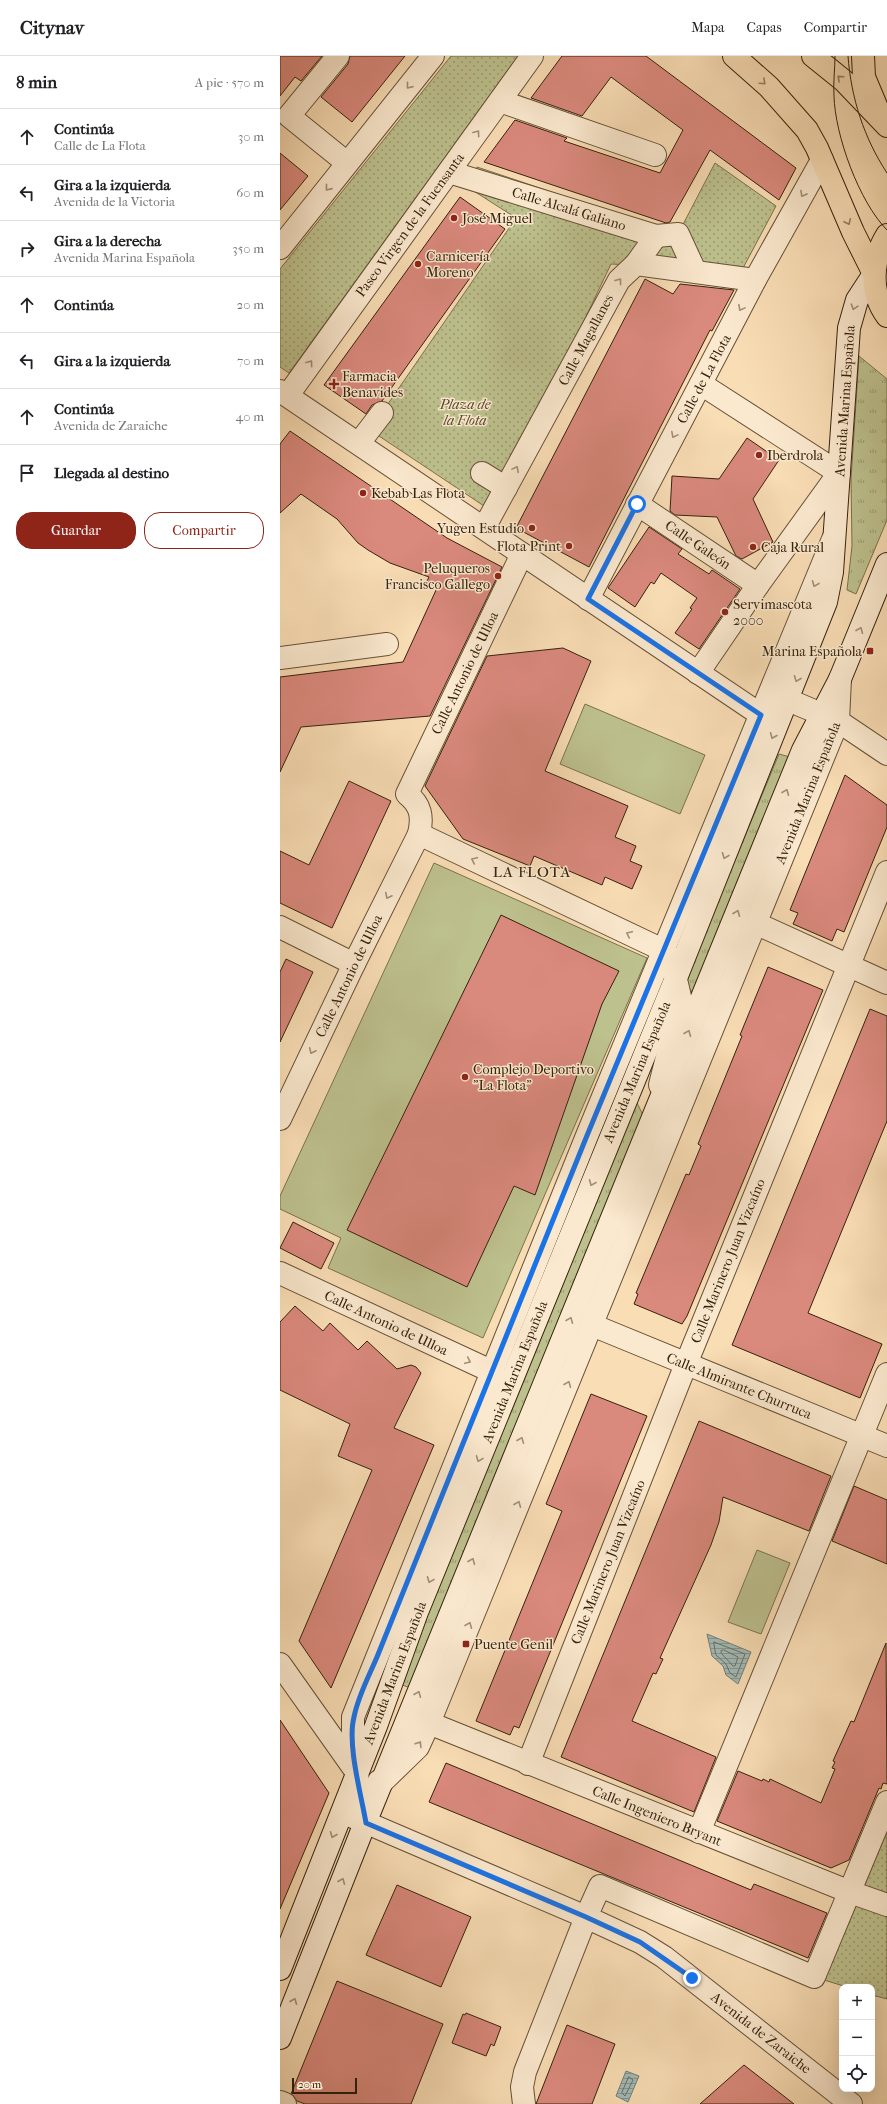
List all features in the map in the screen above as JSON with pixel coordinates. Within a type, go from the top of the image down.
[{"type":"main road","points":[[734,56],[769,87],[807,130],[822,160],[839,202],[874,274],[879,302],[887,316]]},
{"type":"main road","points":[[813,56],[844,82],[887,125]]},
{"type":"main road","points":[[863,56],[864,77],[867,88],[887,125]]},
{"type":"main road","points":[[874,274],[876,259],[887,235]]},
{"type":"street","points":[[338,56],[289,116],[347,164]]},
{"type":"street","points":[[280,248],[434,56]]},
{"type":"street","name":"Paseo Virgen de la Fuensanta","points":[[284,393],[449,172],[532,56]]},
{"type":"street","points":[[500,102],[654,155]]},
{"type":"street","name":"Calle de La Flota","points":[[588,599],[755,280],[822,160]]},
{"type":"street","name":"Calle Alcalá Galiano","points":[[449,172],[656,236]]},
{"type":"street","points":[[696,271],[678,234],[656,236],[636,264],[755,280]]},
{"type":"street","name":"Calle Magallanes","points":[[484,528],[619,280],[636,264]]},
{"type":"street","name":"Avenida Marina Española","points":[[357,1772],[417,1612],[676,978],[826,602],[832,572],[849,328],[857,300],[874,274]]},
{"type":"street","points":[[698,673],[758,585],[839,473],[701,384]]},
{"type":"street","points":[[284,393],[761,715]]},
{"type":"street","points":[[359,443],[382,413]]},
{"type":"street","points":[[482,473],[506,488]]},
{"type":"street","name":"Calle Galeón","points":[[637,504],[758,585]]},
{"type":"street","name":"Avenida Marina Española","points":[[357,1772],[353,1750],[354,1717],[377,1657],[586,1138],[665,951],[835,535]]},
{"type":"street","name":"Calle Antonio de Ulloa","points":[[281,1115],[419,834],[422,824],[418,804],[407,794],[522,554]]},
{"type":"street","name":"Avenida Marina Española","points":[[382,1782],[418,1747],[429,1724],[756,923],[830,718],[840,679],[883,589],[887,564]]},
{"type":"street","points":[[280,658],[387,644]]},
{"type":"street","points":[[788,700],[830,718],[887,754]]},
{"type":"street","name":"Avenida Marina Española","points":[[280,2038],[382,1782],[803,750],[830,718]]},
{"type":"street","points":[[419,834],[665,951]]},
{"type":"street","name":"Calle Marinero Juan Vizcaíno","points":[[528,1764],[686,1364],[847,966],[887,872]]},
{"type":"street","points":[[756,923],[847,966],[887,983]]},
{"type":"street","points":[[280,928],[354,964]]},
{"type":"street","name":"Avenida Marina Española","points":[[651,1124],[670,1038],[680,1010],[681,1001],[676,978],[665,951]]},
{"type":"street","name":"Calle Antonio de Ulloa","points":[[284,1281],[493,1372]]},
{"type":"street","name":"Calle Almirante Churruca","points":[[592,1325],[887,1446]]},
{"type":"street","points":[[699,1832],[863,1436],[887,1374]]},
{"type":"street","points":[[377,1657],[417,1612]]},
{"type":"street","points":[[280,1664],[357,1772],[366,1823]]},
{"type":"street","name":"Calle Ingeniero Bryant","points":[[429,1724],[850,1892],[887,1905]]},
{"type":"street","points":[[357,1772],[382,1782]]},
{"type":"street","points":[[280,1968],[357,1772]]},
{"type":"street","points":[[524,2104],[522,2087],[525,2072],[586,1917],[600,1886],[814,1976],[887,1802]]},
{"type":"street","name":"Avenida de Zaraiche","points":[[341,1813],[586,1917],[640,1942],[664,1957],[838,2100]]},
{"type":"street","points":[[280,2102],[285,2104]]},
{"type":"green space","points":[[451,56],[518,56],[289,373],[280,367],[280,269]]},
{"type":"green space","name":"Plaza de la Flota","points":[[715,163],[776,206],[742,270],[611,264],[493,512],[370,430],[516,218],[466,186],[477,167],[678,234]]},
{"type":"green space","points":[[859,356],[887,379],[887,520],[856,594],[847,590],[852,546],[851,479]]},
{"type":"green space","points":[[585,704],[705,755],[680,814],[560,764]]},
{"type":"green space","points":[[779,754],[790,757],[693,994],[685,981]]},
{"type":"green space","name":"Complejo Deportivo \"La Flota\"","points":[[434,863],[647,958],[483,1338],[328,1268],[341,1238],[280,1209],[280,1196]]},
{"type":"green space","points":[[636,1101],[643,1115],[411,1688],[399,1684]]},
{"type":"green space","points":[[757,1550],[790,1563],[761,1634],[728,1622]]},
{"type":"green space","points":[[887,1802],[887,1999],[875,1996],[875,1984],[839,1985],[814,1977]]},
{"type":"water","points":[[707,1634],[751,1652],[738,1684],[726,1675],[723,1666],[712,1656]]},
{"type":"water","points":[[626,2071],[639,2076],[628,2102],[616,2096]]},
{"type":"building","points":[[280,56],[322,56],[301,81],[295,77],[280,96]]},
{"type":"building","points":[[350,56],[405,56],[352,122],[321,97],[348,64]]},
{"type":"building","points":[[562,56],[646,56],[796,168],[779,200],[710,150],[670,222],[666,223],[484,162],[515,120],[567,138],[564,141],[660,173],[683,130],[611,77],[582,116],[531,98]]},
{"type":"building","points":[[280,153],[308,176],[280,210]]},
{"type":"building","points":[[460,197],[505,229],[382,401],[372,405],[366,414],[324,385]]},
{"type":"building","points":[[645,279],[673,294],[680,284],[734,290],[712,331],[710,330],[589,567],[516,528]]},
{"type":"building","points":[[290,431],[447,538],[502,567],[430,716],[301,727],[280,772],[280,677],[403,662],[437,588],[427,581],[429,577],[390,563],[368,550],[358,543],[337,519],[301,494],[280,513],[280,444]]},
{"type":"building","points":[[747,438],[779,460],[753,499],[773,542],[742,559],[736,556],[717,517],[675,515],[670,511],[672,476],[719,479]]},
{"type":"building","points":[[649,527],[682,549],[678,554],[709,574],[712,570],[740,589],[699,649],[675,633],[692,609],[690,608],[697,598],[661,573],[654,584],[651,582],[635,607],[608,588]]},
{"type":"building","points":[[563,648],[591,661],[545,771],[628,806],[615,837],[636,846],[630,861],[642,866],[632,889],[605,877],[602,885],[534,856],[530,866],[463,839],[425,786],[487,656]]},
{"type":"building","points":[[845,775],[887,805],[887,827],[844,932],[837,929],[832,941],[793,924],[798,913],[790,910]]},
{"type":"building","points":[[349,781],[391,801],[332,928],[280,903],[280,851],[309,865]]},
{"type":"building","points":[[501,915],[619,971],[602,1004],[535,1195],[514,1186],[467,1287],[347,1230]]},
{"type":"building","points":[[286,959],[313,972],[280,1042],[280,972]]},
{"type":"building","points":[[768,967],[823,990],[687,1316],[682,1324],[634,1304],[638,1294],[636,1293],[686,1174],[689,1175],[701,1146],[698,1144]]},
{"type":"building","points":[[870,1009],[887,1016],[887,1121],[808,1313],[882,1344],[860,1398],[732,1345]]},
{"type":"building","points":[[293,1222],[334,1243],[321,1269],[280,1248]]},
{"type":"building","points":[[295,1306],[323,1331],[330,1323],[358,1350],[367,1341],[397,1369],[411,1365],[416,1367],[421,1373],[394,1428],[434,1445],[331,1688],[299,1641],[372,1470],[338,1456],[350,1424],[280,1390],[280,1322]]},
{"type":"building","points":[[591,1394],[647,1416],[519,1728],[514,1726],[510,1735],[476,1721],[562,1511],[546,1504]]},
{"type":"building","points":[[699,1421],[831,1476],[809,1531],[723,1497],[719,1522],[711,1545],[660,1658],[663,1659],[656,1674],[653,1673],[632,1721],[716,1757],[694,1812],[561,1757]]},
{"type":"building","points":[[854,1486],[887,1500],[887,1564],[832,1541]]},
{"type":"building","points":[[886,1643],[887,1784],[883,1783],[881,1789],[879,1788],[849,1860],[831,1868],[717,1821],[738,1771],[762,1781],[763,1779],[769,1782],[770,1779],[821,1803],[835,1769],[832,1768],[835,1762],[833,1761],[851,1721],[854,1722]]},
{"type":"building","points":[[280,1720],[329,1793],[280,1909]]},
{"type":"building","points":[[446,1763],[751,1890],[754,1884],[827,1913],[808,1958],[429,1802]]},
{"type":"building","points":[[397,1885],[471,1917],[441,1987],[366,1955]]},
{"type":"building","points":[[337,1981],[443,2024],[411,2104],[305,2104],[297,2101],[291,2094]]},
{"type":"building","points":[[466,2013],[501,2027],[494,2046],[491,2044],[486,2056],[452,2043],[463,2014],[465,2015]]},
{"type":"building","points":[[567,2025],[615,2044],[592,2104],[536,2104]]},
{"type":"building","points":[[744,2065],[794,2104],[700,2104]]},
{"type":"tram line","points":[[835,56],[835,112],[844,148],[858,186],[867,203],[887,230]]},
{"type":"tram line","points":[[848,56],[852,87],[860,117],[865,132],[887,173]]},
{"type":"place","name":"José Miguel","points":[[454,218]]},
{"type":"place","name":"Carnicería Moreno","points":[[418,264]]},
{"type":"place","name":"Farmacia Benavides","points":[[334,384]]},
{"type":"place","name":"Iberdrola","points":[[759,455]]},
{"type":"place","name":"Kebab Las Flota","points":[[363,493]]},
{"type":"place","name":"Yugen Estudio","points":[[532,528]]},
{"type":"place","name":"Flota Print","points":[[569,546]]},
{"type":"place","name":"Caja Rural","points":[[753,547]]},
{"type":"place","name":"Peluqueros Francisco Gallego","points":[[498,576]]},
{"type":"place","name":"Servimascota 2000","points":[[725,612]]},
{"type":"place","name":"Marina Española","points":[[870,651]]},
{"type":"place","name":"Complejo Deportivo \"La Flota\"","points":[[465,1077]]},
{"type":"place","name":"Puente Genil","points":[[466,1644]]},
{"type":"district","name":"LA FLOTA","points":[[532,872]]},
{"type":"route","points":[[637,504],[588,599],[761,715],[665,951],[586,1138],[506,1336],[493,1372],[377,1657],[354,1717],[352,1731],[353,1750],[366,1823],[586,1917],[640,1942],[664,1957],[692,1978]]}]
